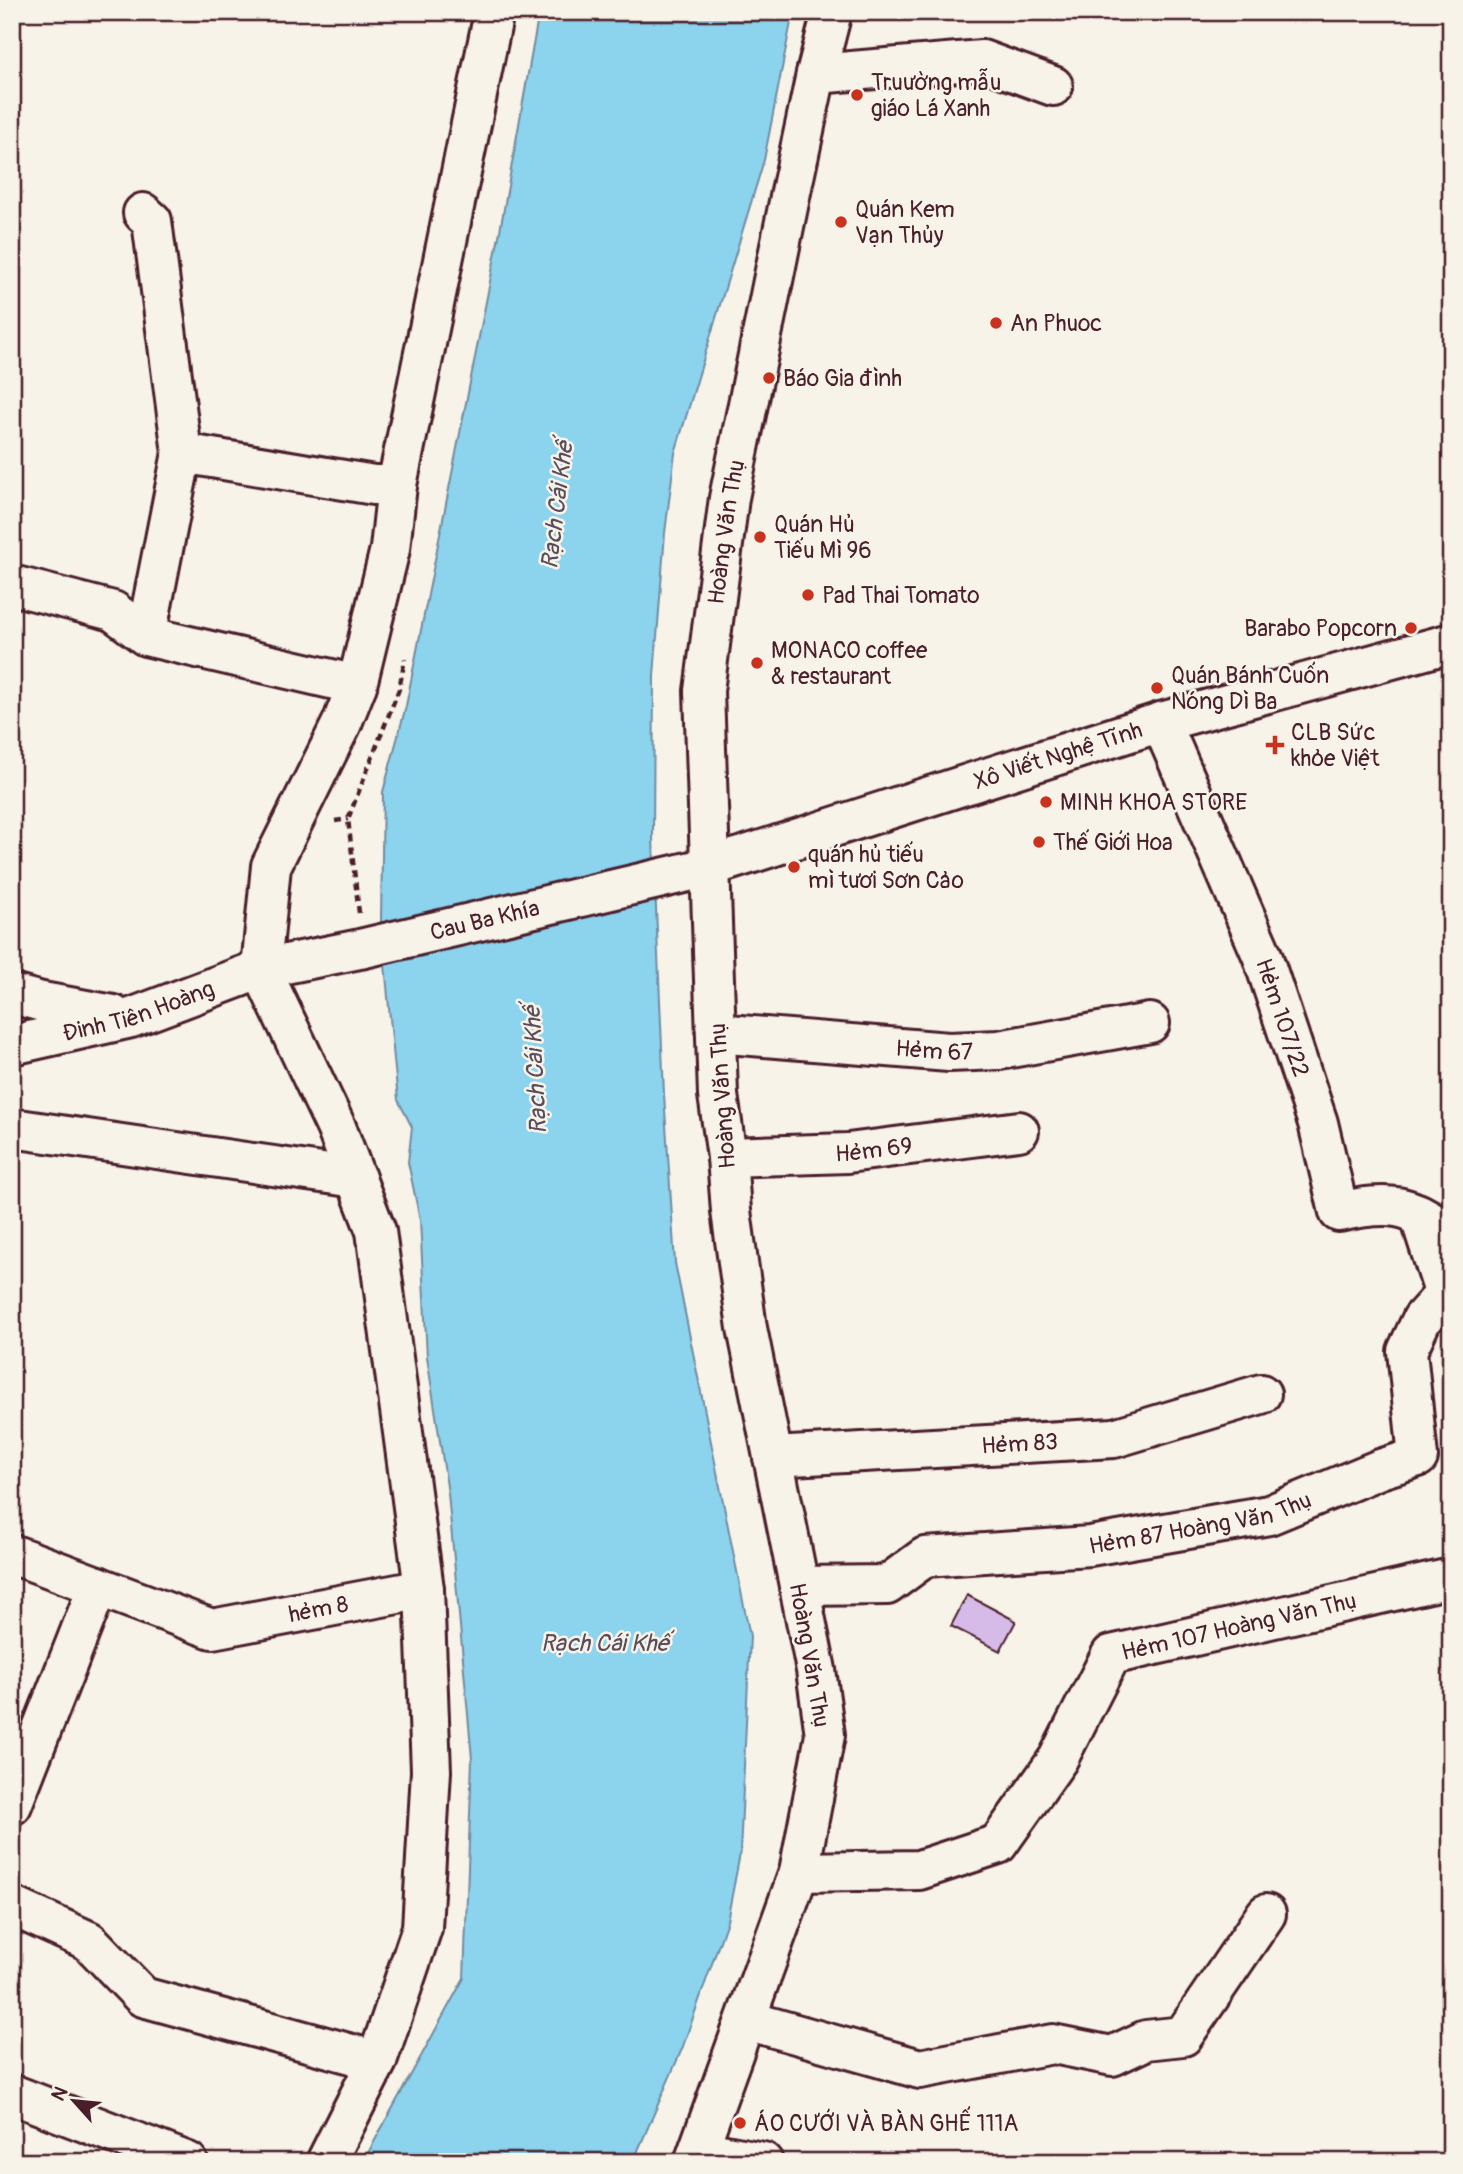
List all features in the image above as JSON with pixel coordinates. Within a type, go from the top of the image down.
[{"type":"street","points":[[326,2162],[377,2061],[422,1928],[431,1771],[424,1588],[376,1231],[336,1127],[261,969],[271,866],[342,723],[357,685],[390,549],[397,485],[494,12]]},
{"type":"street","name":"Hoàng Văn Thụ","points":[[696,2156],[799,1872],[825,1735],[816,1670],[747,1328],[718,1095],[716,1033],[701,869],[704,691],[729,498],[816,74],[832,12]]},
{"type":"street","points":[[816,74],[982,60],[1053,86]]},
{"type":"street","points":[[144,213],[152,221],[182,453],[146,636]]},
{"type":"street","points":[[182,453],[374,485],[397,485]]},
{"type":"street","points":[[12,585],[113,611],[146,636],[357,685]]},
{"type":"street","name":"Xô Viết Nghệ Tĩnh","points":[[701,869],[1161,722],[1451,643]]},
{"type":"street","name":"Hẻm 107/22","points":[[1161,722],[1262,955],[1318,1123],[1339,1212],[1374,1204],[1410,1209],[1435,1224]]},
{"type":"street","name":"Cau Ba Khía","points":[[261,969],[354,934],[701,869]]},
{"type":"street","name":"Đinh Tiên Hoàng","points":[[12,1045],[131,1018],[261,969]]},
{"type":"street","points":[[12,994],[131,1018]]},
{"type":"street","name":"Hẻm 67","points":[[716,1033],[949,1052],[999,1050],[1150,1024]]},
{"type":"street","points":[[12,1128],[356,1178]]},
{"type":"street","name":"Hẻm 69","points":[[727,1157],[848,1153],[1019,1130]]},
{"type":"street","points":[[1435,1224],[1448,1289]]},
{"type":"street","name":"Hẻm 87 Hoàng Văn Thụ","points":[[799,1586],[887,1585],[925,1557],[1090,1546],[1269,1515],[1380,1469],[1418,1457],[1407,1351],[1422,1319],[1448,1289]]},
{"type":"street","name":"Hẻm 83","points":[[773,1457],[1114,1438],[1261,1394]]},
{"type":"street","points":[[12,1554],[98,1587],[12,1805]]},
{"type":"street","name":"Hẻm 107 Hoàng Văn Thụ","points":[[799,1872],[919,1870],[998,1844],[1058,1759],[1111,1655],[1451,1578]]},
{"type":"street","name":"hẻm 8","points":[[98,1587],[212,1629],[424,1588]]},
{"type":"street","points":[[12,1906],[89,1941],[143,1997],[377,2061]]},
{"type":"street","points":[[746,2020],[920,2069],[1054,2044],[1112,2056],[1146,2040],[1183,2036],[1266,1914]]},
{"type":"street","points":[[12,2094],[188,2162]]},
{"type":"street","points":[[696,2156],[763,2162]]},
{"type":"path","points":[[328,831],[334,821],[348,819],[360,915],[354,934]]},
{"type":"water","name":"Rạch Cái Khế","points":[[539,12],[793,12],[764,160],[675,453],[665,533],[654,676],[653,838],[664,1094],[675,1263],[750,1636],[740,1854],[727,1921],[682,2049],[633,2162],[363,2162],[464,1978],[472,1759],[448,1493],[427,1357],[420,1220],[408,1162],[412,1127],[398,1100],[389,1008],[381,920],[383,792],[406,706],[500,231]]},
{"type":"building","points":[[967,1595],[1016,1621],[1000,1651],[951,1626]]},
{"type":"place","name":"Truường mẫu giáo Lá Xanh","points":[[857,95]]},
{"type":"place","name":"Quán Kem Vạn Thủy","points":[[841,222]]},
{"type":"place","name":"An Phuoc","points":[[996,323]]},
{"type":"place","name":"Báo Gia đình","points":[[769,378]]},
{"type":"place","name":"Quán Hủ Tiếu Mì 96","points":[[760,537]]},
{"type":"place","name":"Pad Thai Tomato","points":[[808,595]]},
{"type":"place","name":"Barabo Popcorn","points":[[1411,628]]},
{"type":"place","name":"MONACO coffee & restaurant","points":[[757,663]]},
{"type":"place","name":"Quán Bánh Cuốn Nóng Dì Ba","points":[[1157,688]]},
{"type":"place","name":"CLB Sức khỏe Việt","points":[[1275,745]]},
{"type":"place","name":"MINH KHOA STORE","points":[[1046,802]]},
{"type":"place","name":"Thế Giới Hoa","points":[[1039,842]]},
{"type":"place","name":"quán hủ tiếu mì tươi Sơn Cảo","points":[[794,867]]},
{"type":"place","name":"ÁO CƯỚI VÀ BÀN GHẾ 111A","points":[[740,2123]]}]
